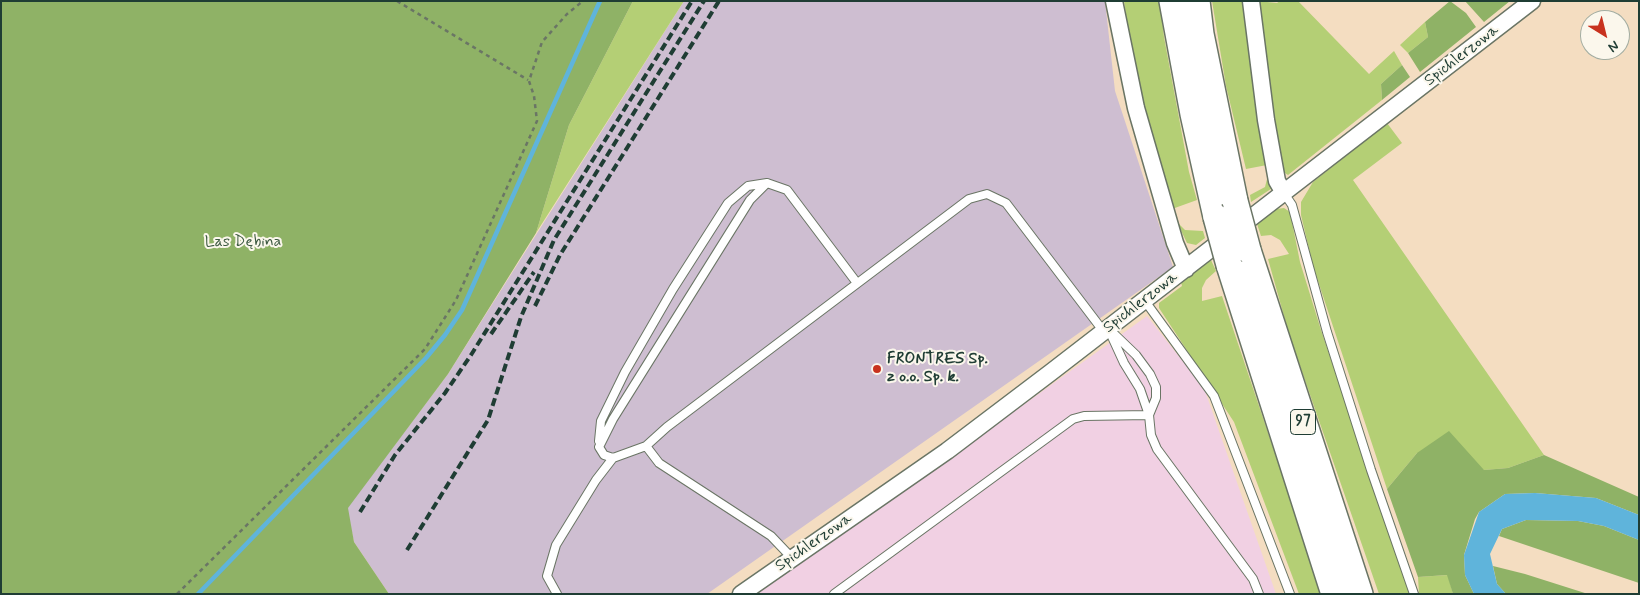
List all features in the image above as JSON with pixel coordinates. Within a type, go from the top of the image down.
[{"type":"main road","name":"97","points":[[1172,1],[1192,114],[1229,265],[1334,594]]},
{"type":"main road","name":"97","points":[[1197,1],[1202,43],[1234,201],[1248,250],[1360,594]]},
{"type":"street","points":[[1114,1],[1136,108],[1175,243],[1186,269]]},
{"type":"street","points":[[1251,1],[1266,120],[1278,180],[1284,193]]},
{"type":"street","name":"Spichlerzowa","points":[[741,594],[947,451],[1145,301],[1532,1]]},
{"type":"lane","points":[[614,458],[604,455],[599,447],[601,422],[625,372],[728,203],[748,186],[767,183],[787,190],[857,283]]},
{"type":"lane","points":[[599,447],[613,419],[750,200],[767,183]]},
{"type":"lane","points":[[1284,193],[1292,205],[1324,324],[1371,470],[1414,594]]},
{"type":"lane","points":[[557,594],[547,576],[556,545],[596,480],[614,458],[646,446],[667,427],[969,199],[987,194],[1006,204],[1106,330],[1140,389],[1149,415],[1150,436],[1157,449],[1253,579],[1258,594]]},
{"type":"lane","points":[[1145,301],[1214,396],[1290,594]]},
{"type":"lane","points":[[1106,330],[1136,355],[1150,374],[1156,388],[1156,398],[1149,415]]},
{"type":"lane","points":[[834,594],[1073,419],[1084,416],[1149,415]]},
{"type":"lane","points":[[646,446],[659,463],[771,536],[792,558]]},
{"type":"path","points":[[397,1],[529,81]]},
{"type":"path","points":[[177,594],[425,349],[456,300],[537,121],[534,96],[529,81],[542,42],[567,14],[583,1]]},
{"type":"shaded area","points":[[684,1],[1105,1],[1115,91],[1173,267],[707,594],[389,594],[354,542],[347,508],[448,374]]},
{"type":"shaded area","points":[[1147,316],[1204,388],[1276,594],[757,594],[923,477]]},
{"type":"green space","name":"Las Dębina","points":[[1,1],[633,1],[569,125],[536,233],[448,374],[348,508],[354,542],[389,594],[1,594]]},
{"type":"green space","points":[[633,1],[684,1],[536,233],[569,125]]},
{"type":"green space","points":[[1124,1],[1160,1],[1164,37],[1189,172],[1197,200],[1172,209],[1151,135],[1132,55]]},
{"type":"green space","points":[[1212,1],[1245,1],[1274,187],[1251,202],[1250,195],[1265,187],[1268,175],[1267,165],[1246,169],[1226,86]]},
{"type":"green space","points":[[1257,1],[1277,3],[1280,1],[1298,1],[1369,74],[1394,51],[1402,65],[1381,84],[1382,100],[1288,175],[1282,171],[1262,52]]},
{"type":"green space","points":[[1450,1],[1466,13],[1476,27],[1420,72],[1408,53],[1428,37],[1425,22]]},
{"type":"green space","points":[[1465,1],[1510,1],[1484,22]]},
{"type":"green space","points":[[1425,22],[1428,37],[1408,53],[1400,45]]},
{"type":"green space","points":[[1402,65],[1410,77],[1382,100],[1381,84]]},
{"type":"green space","points":[[1387,123],[1402,143],[1353,180],[1544,455],[1508,468],[1484,470],[1417,453],[1387,489],[1313,266],[1301,215],[1301,202],[1313,182]]},
{"type":"green space","points":[[1284,208],[1290,212],[1300,262],[1321,330],[1410,594],[1379,594],[1289,334],[1268,259],[1289,254],[1280,240],[1271,235],[1261,236],[1257,224],[1276,209]]},
{"type":"green space","points":[[1177,222],[1185,230],[1203,231],[1205,238],[1196,245],[1187,243]]},
{"type":"green space","points":[[1211,260],[1216,271],[1206,280],[1202,288],[1202,301],[1222,296],[1295,513],[1326,594],[1299,594],[1234,422],[1159,308],[1159,303],[1182,286],[1181,282]]},
{"type":"green space","points":[[1449,431],[1484,470],[1508,468],[1544,455],[1639,497],[1639,515],[1596,498],[1535,493],[1505,494],[1479,512],[1475,519],[1464,555],[1465,575],[1474,594],[1453,594],[1447,575],[1418,577],[1387,489],[1417,453]]},
{"type":"green space","points":[[1526,520],[1578,521],[1604,526],[1639,540],[1639,583],[1499,536],[1502,529]]},
{"type":"green space","points":[[1493,566],[1588,594],[1506,594],[1497,584]]},
{"type":"green space","points":[[1448,575],[1453,594],[1419,594],[1418,577]]},
{"type":"water","points":[[1535,493],[1596,498],[1639,515],[1639,540],[1604,526],[1578,521],[1526,520],[1502,529],[1490,554],[1497,584],[1506,594],[1474,594],[1465,575],[1464,555],[1479,512],[1505,494]]},
{"type":"waterway","points":[[198,594],[426,358],[462,310],[600,1]]},
{"type":"railway","points":[[360,512],[395,455],[445,393],[471,355],[692,1]]},
{"type":"railway","points":[[407,550],[488,420],[521,317],[554,240],[704,1]]},
{"type":"railway","points":[[535,306],[560,255],[719,1]]},
{"type":"railway","points":[[491,334],[534,272]]},
{"type":"place","name":"FRONTRES Sp. z o.o. Sp. k.","points":[[877,369]]}]
